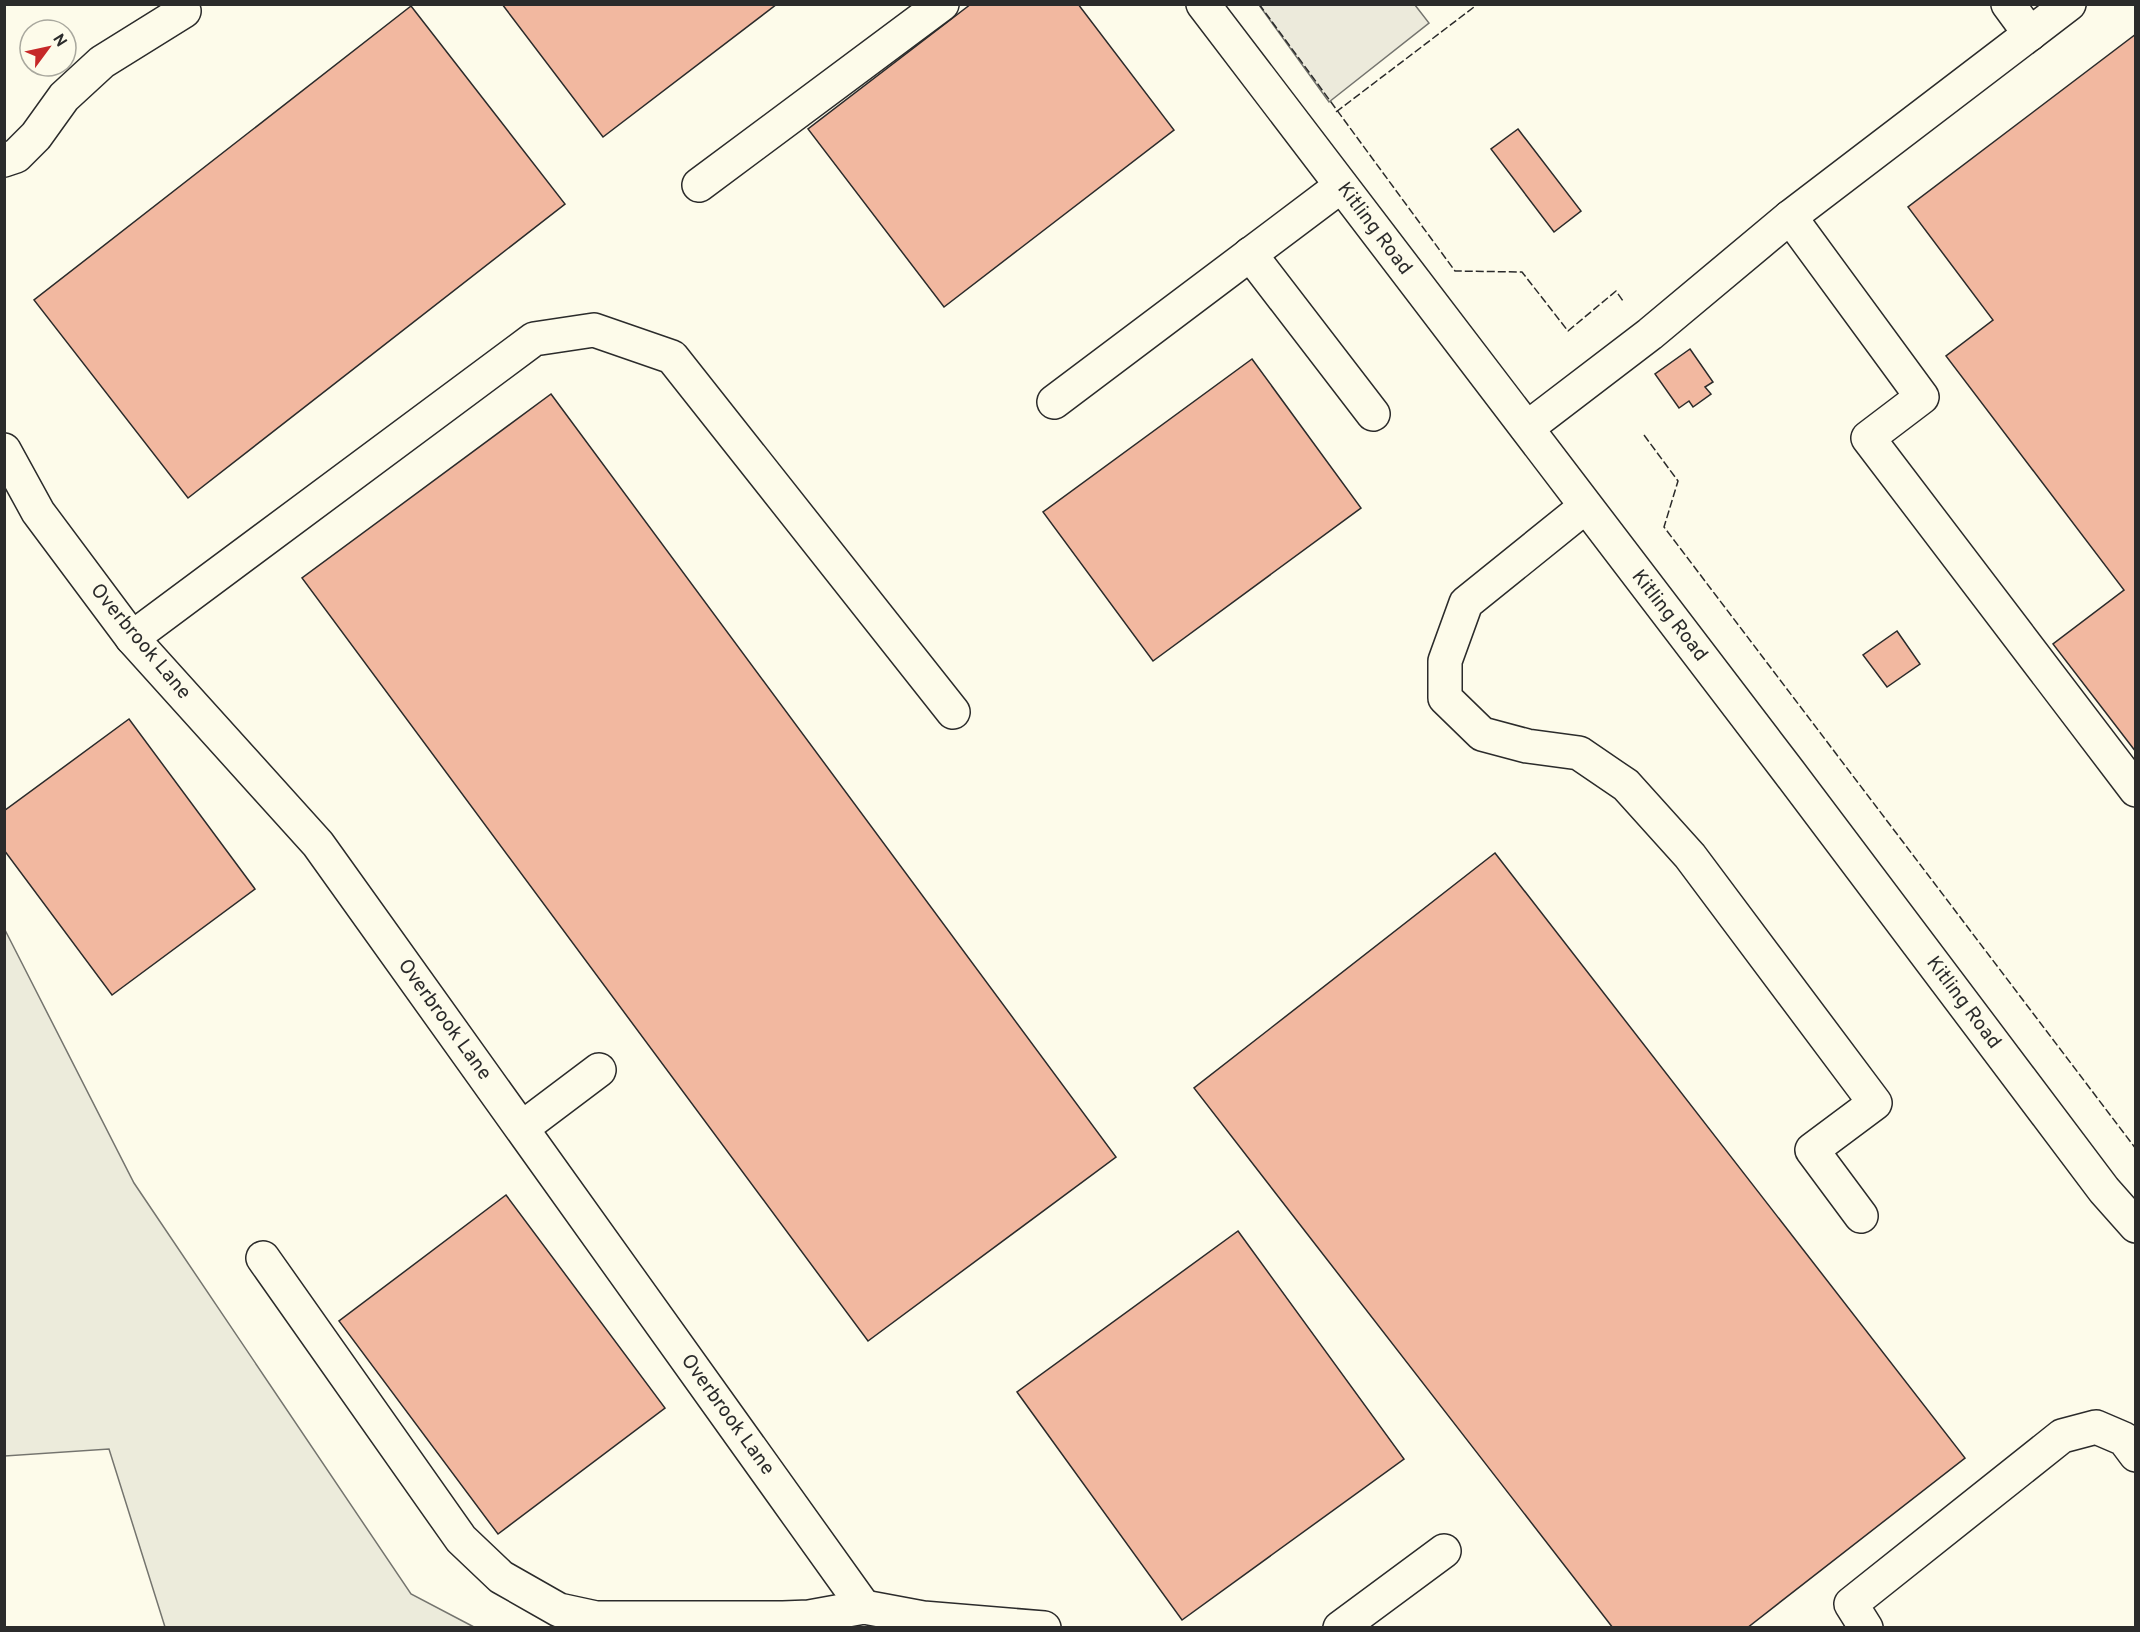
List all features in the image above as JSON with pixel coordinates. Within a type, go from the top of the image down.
[{"type":"street","points":[[699,185],[942,4]]},
{"type":"street","name":"Kitling Road","points":[[1203,4],[1803,791],[2104,1191],[2136,1226]]},
{"type":"street","points":[[2008,4],[2030,34]]},
{"type":"street","points":[[1527,428],[1650,334],[1790,217],[2069,4]]},
{"type":"street","points":[[4,160],[16,156],[36,136],[64,97],[102,62],[184,11]]},
{"type":"street","points":[[1054,402],[1341,186]]},
{"type":"street","points":[[1790,217],[1922,397],[1868,438],[2136,790]]},
{"type":"street","points":[[1250,254],[1373,414]]},
{"type":"street","points":[[132,638],[534,339],[594,330],[672,357],[953,712]]},
{"type":"street","name":"Overbrook Lane","points":[[4,450],[38,512],[132,638],[318,844],[864,1607]]},
{"type":"street","points":[[1585,507],[1466,603],[1445,661],[1445,698],[1482,734],[1527,746],[1579,753],[1626,785],[1690,856],[1875,1103],[1812,1150],[1860,1216]]},
{"type":"street","points":[[522,1128],[599,1070]]},
{"type":"street","points":[[263,1258],[461,1539],[501,1577],[559,1610],[596,1618],[783,1618],[809,1617],[864,1607],[923,1618],[1044,1628]]},
{"type":"street","points":[[1866,1628],[1851,1604],[2062,1436],[2096,1427],[2124,1439],[2136,1455]]},
{"type":"street","points":[[1341,1628],[1444,1551]]},
{"type":"shaded area","points":[[1259,5],[1415,5],[1429,23],[1329,102]]},
{"type":"shaded area","points":[[5,930],[134,1183],[411,1594],[474,1627],[165,1627],[109,1449],[5,1456]]},
{"type":"building","points":[[502,4],[777,4],[603,137]]},
{"type":"building","points":[[971,4],[1078,4],[1174,130],[944,307],[808,129]]},
{"type":"building","points":[[411,6],[565,204],[188,498],[34,300]]},
{"type":"building","points":[[2136,34],[2136,752],[2053,644],[2124,590],[1946,356],[1993,320],[1908,207]]},
{"type":"building","points":[[1518,129],[1581,211],[1554,232],[1491,149]]},
{"type":"building","points":[[1690,349],[1713,382],[1705,387],[1711,394],[1693,407],[1689,401],[1679,408],[1655,374]]},
{"type":"building","points":[[1252,359],[1361,508],[1153,661],[1043,512]]},
{"type":"building","points":[[551,394],[1116,1157],[868,1341],[302,578]]},
{"type":"building","points":[[1897,631],[1920,664],[1887,687],[1863,655]]},
{"type":"building","points":[[129,719],[255,889],[112,995],[4,850],[4,811]]},
{"type":"building","points":[[1495,853],[1965,1458],[1747,1628],[1613,1628],[1194,1088]]},
{"type":"building","points":[[506,1195],[665,1408],[498,1534],[339,1321]]},
{"type":"building","points":[[1238,1231],[1404,1459],[1182,1620],[1017,1392]]},
{"type":"fence","points":[[1259,4],[1455,271],[1522,272],[1568,331],[1616,291],[1623,301]]},
{"type":"fence","points":[[1336,112],[1478,4]]},
{"type":"fence","points":[[1644,435],[1678,481],[1664,527],[2136,1149]]}]
